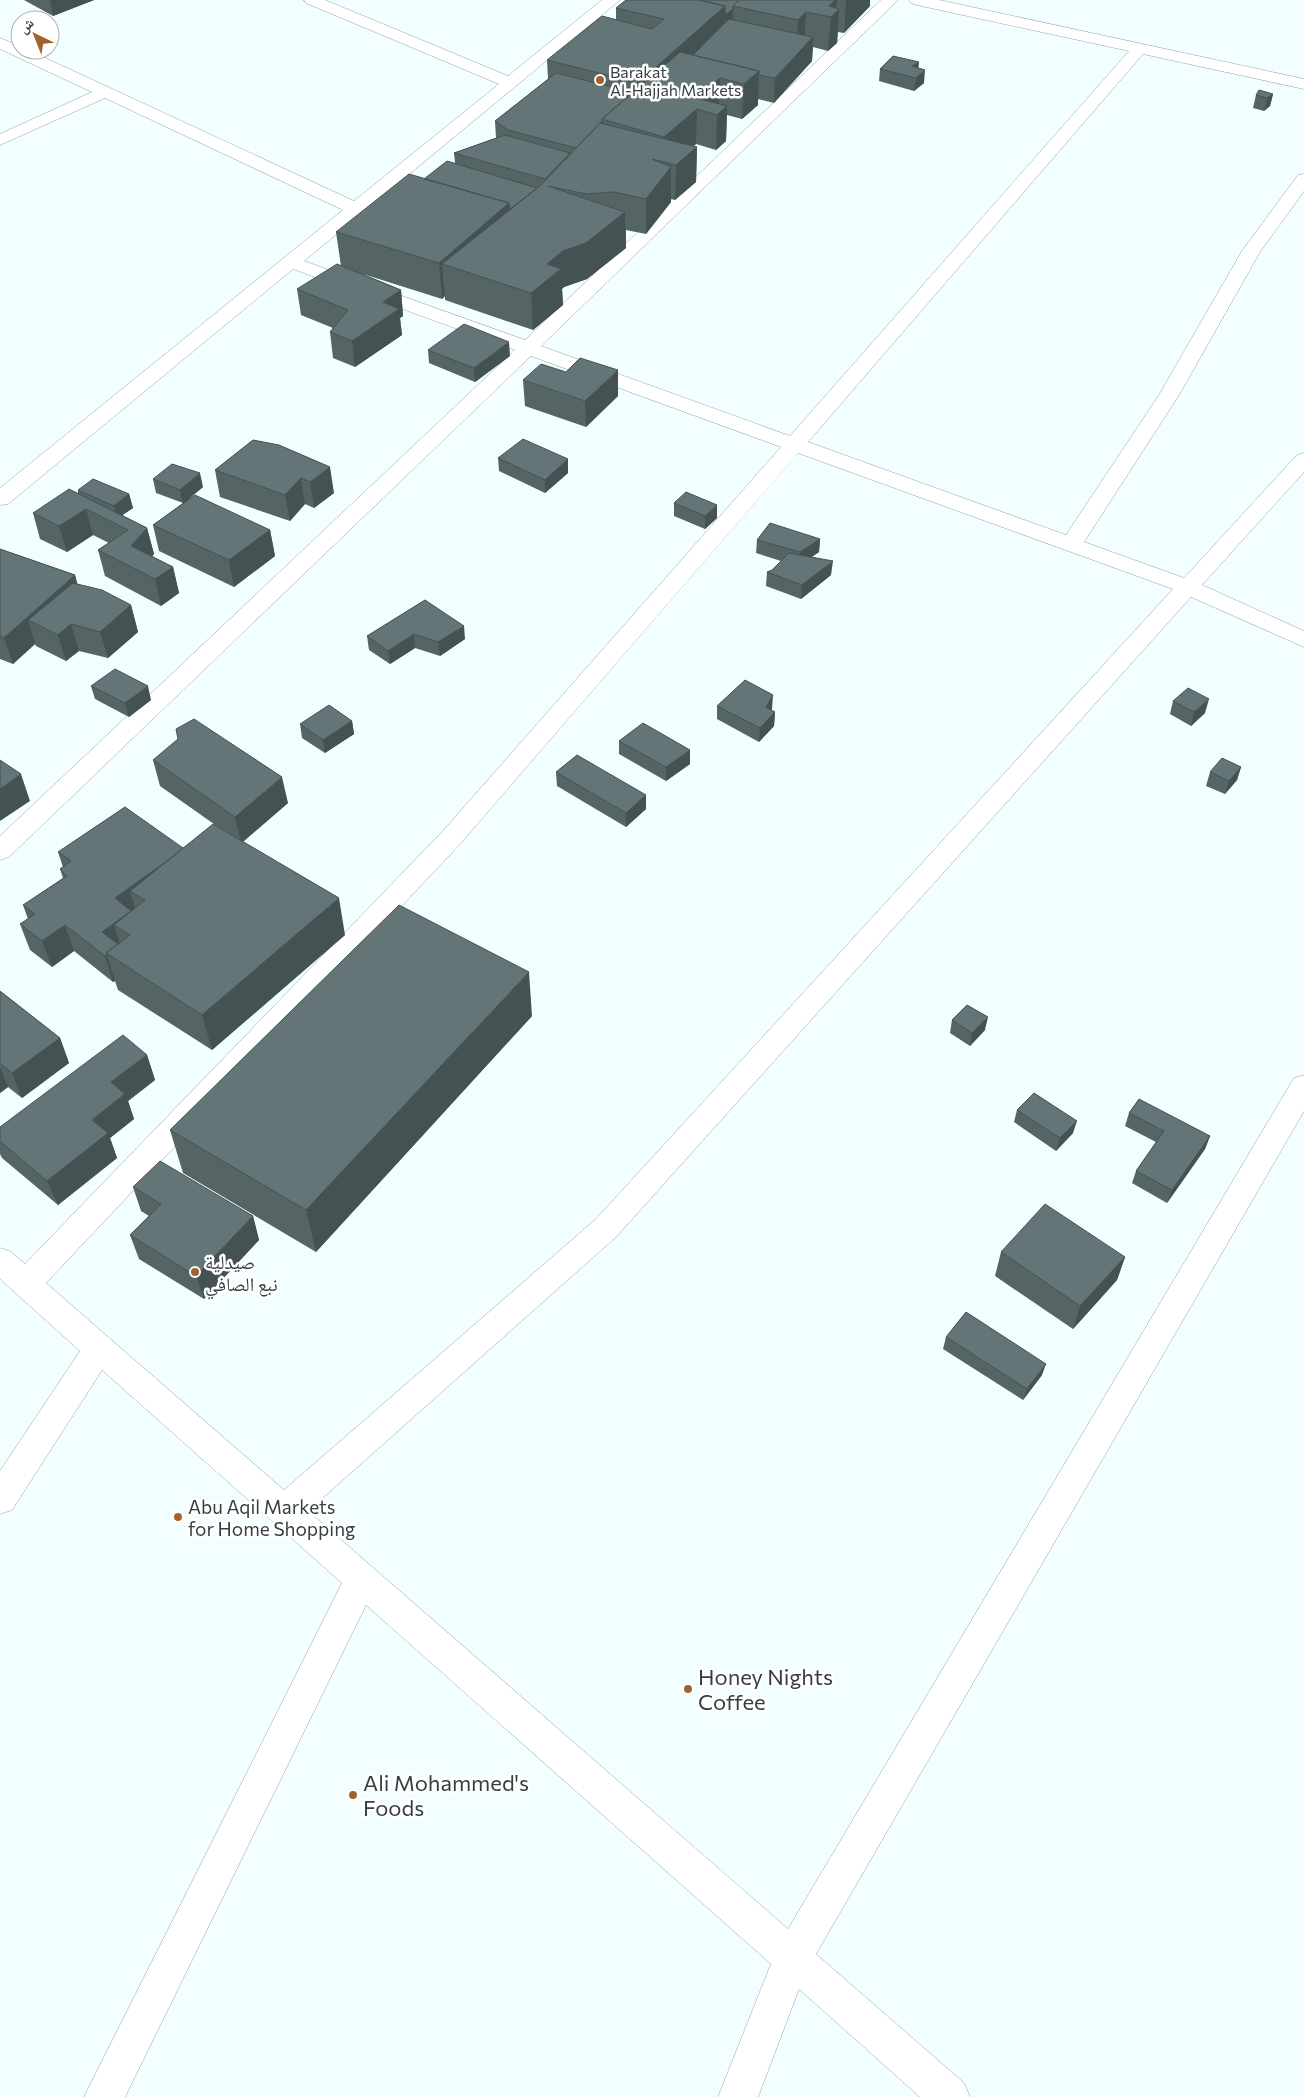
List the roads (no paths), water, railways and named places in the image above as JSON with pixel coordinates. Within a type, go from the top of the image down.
[{"type":"street","points":[[312,0],[510,83]]},
{"type":"street","points":[[0,499],[612,0]]},
{"type":"street","points":[[0,851],[890,0]]},
{"type":"street","points":[[917,0],[1304,84]]},
{"type":"street","points":[[0,43],[356,208]]},
{"type":"street","points":[[26,1284],[450,838],[1140,48]]},
{"type":"street","points":[[0,140],[106,92]]},
{"type":"street","points":[[1071,545],[1169,396],[1251,251],[1304,179]]},
{"type":"street","points":[[290,262],[1188,587],[1304,640]]},
{"type":"street","points":[[284,1511],[606,1228],[1304,459]]},
{"type":"street","points":[[738,2097],[792,1958],[1304,1086]]},
{"type":"street","points":[[0,1261],[950,2097]]},
{"type":"street","points":[[0,1499],[99,1349]]},
{"type":"street","points":[[104,2097],[361,1580]]},
{"type":"place","name":"Barakat Al-Hajjah Markets","points":[[600,80]]},
{"type":"place","name":"صيدلية نبع الصافي","points":[[195,1272]]},
{"type":"place","name":"Abu Aqil Markets for Home Shopping","points":[[178,1517]]},
{"type":"place","name":"Honey Nights Coffee","points":[[688,1689]]},
{"type":"place","name":"Ali Mohammed's Foods","points":[[353,1795]]}]
